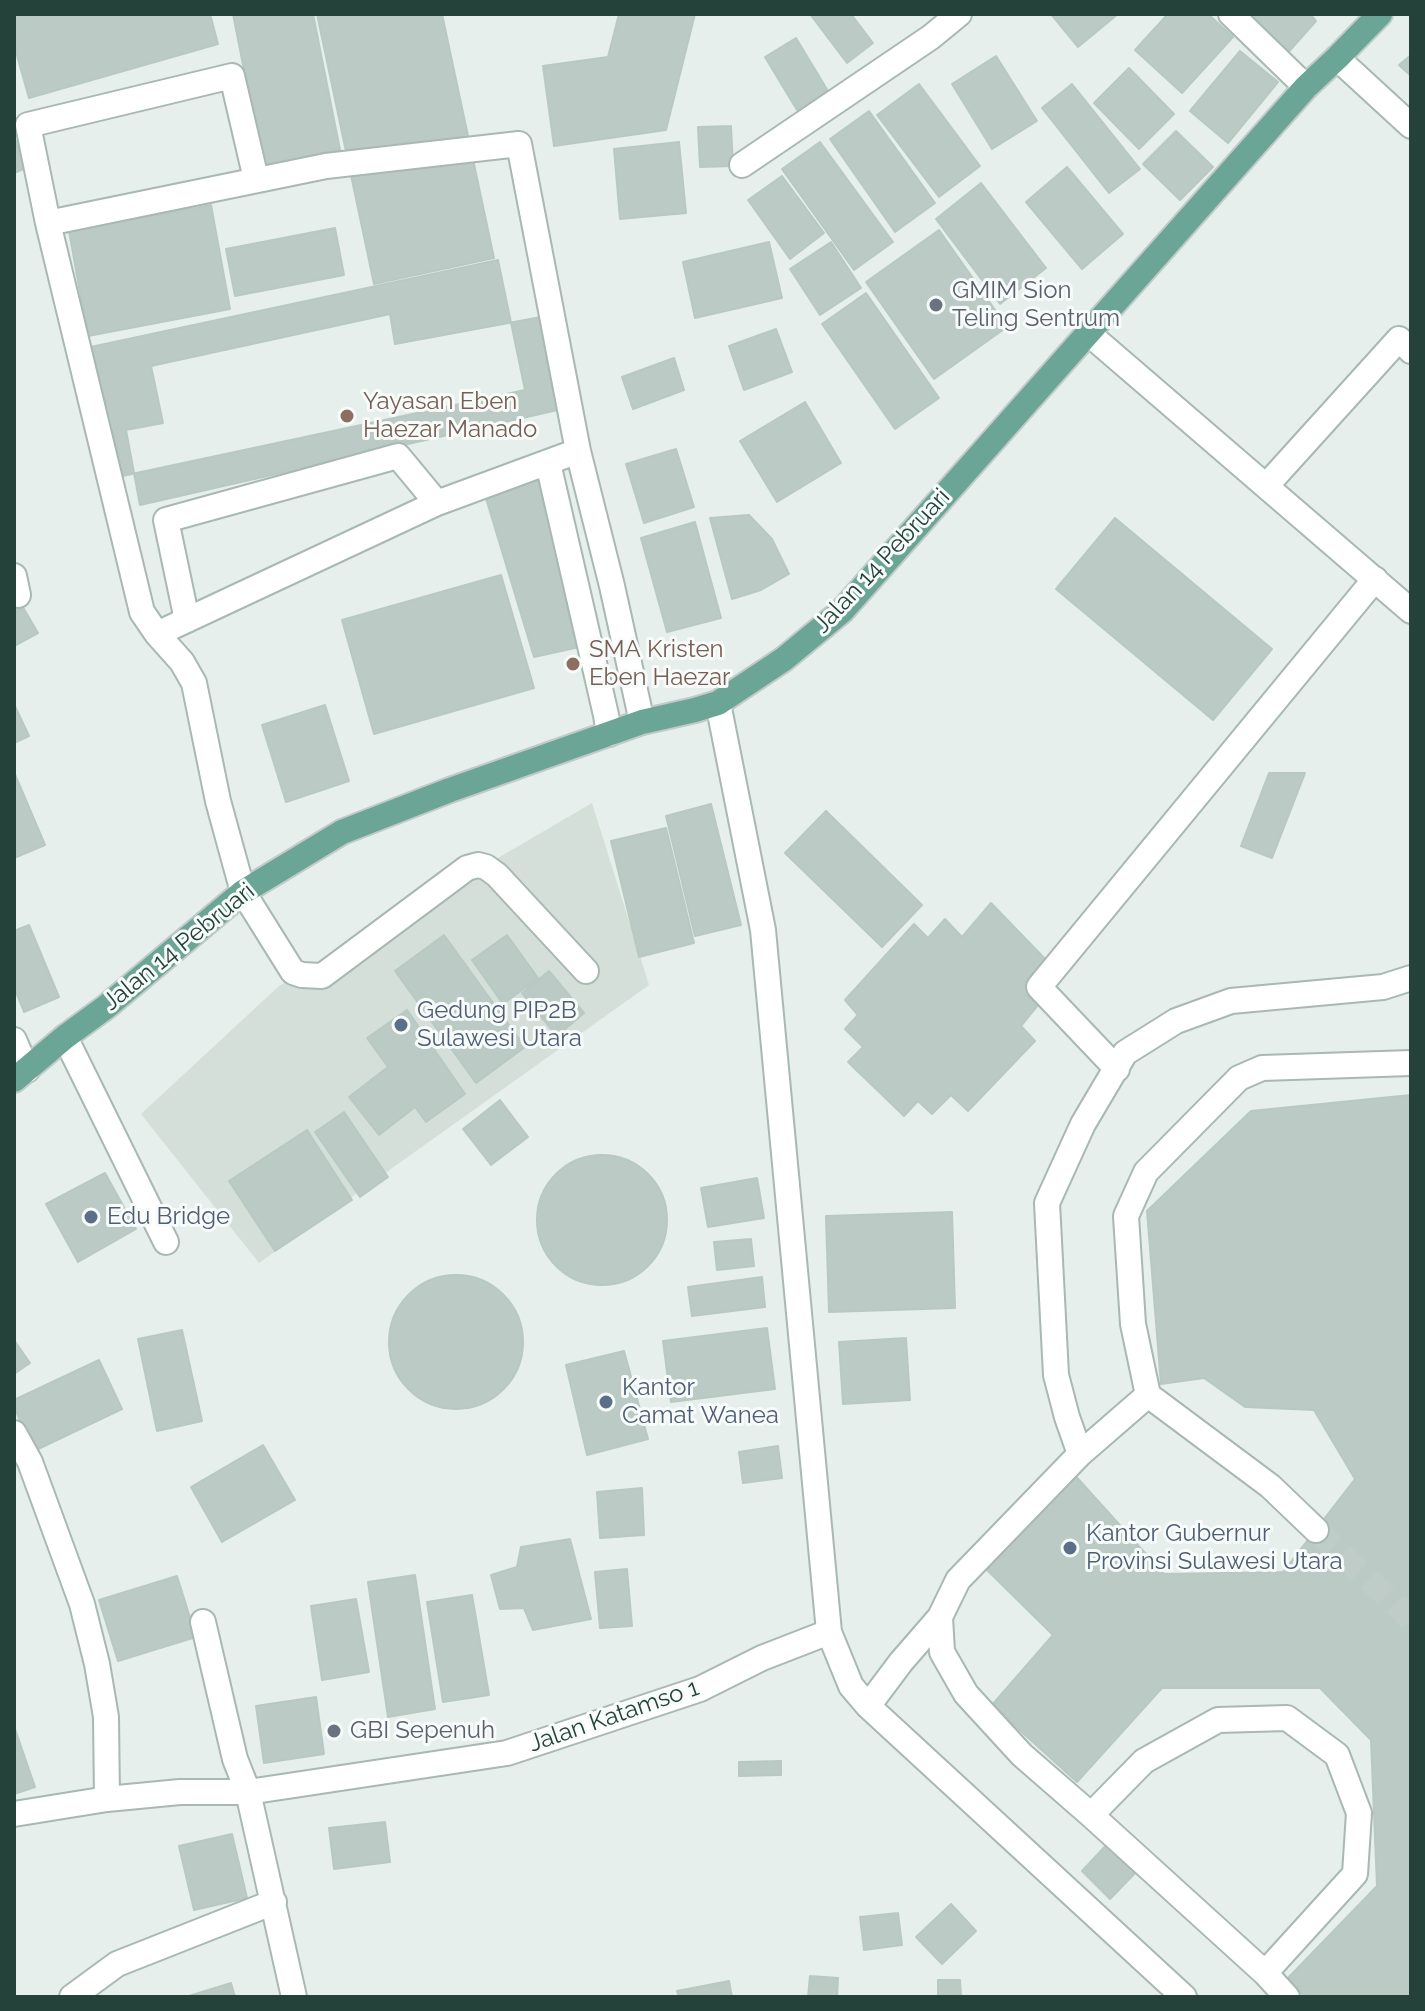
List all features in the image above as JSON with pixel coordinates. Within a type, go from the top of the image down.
[{"type":"main road","name":"Jalan 14 Pebruari","points":[[20,1075],[243,892],[342,832],[642,722],[718,703],[784,659],[842,611],[1306,87],[1380,14]]},
{"type":"street","points":[[742,165],[931,37],[959,14]]},
{"type":"street","points":[[1231,14],[1306,87]]},
{"type":"street","points":[[1337,58],[1411,126]]},
{"type":"street","points":[[256,179],[232,76],[28,125],[48,223],[142,612],[182,662],[194,683],[218,801],[243,892],[293,972],[322,976],[467,868],[478,865],[497,875],[586,971]]},
{"type":"street","points":[[48,223],[326,166],[519,144],[578,451],[642,722]]},
{"type":"street","points":[[1088,333],[1411,611]]},
{"type":"street","points":[[1266,486],[1407,339]]},
{"type":"street","points":[[157,634],[437,503],[578,451]]},
{"type":"street","points":[[187,620],[166,520],[398,456],[437,503]]},
{"type":"street","points":[[548,463],[609,734]]},
{"type":"street","points":[[1117,1069],[1039,987],[1375,579]]},
{"type":"street","points":[[718,703],[763,930],[829,1632],[851,1686],[868,1706],[1184,1997]]},
{"type":"street","points":[[1080,1454],[1056,1375],[1047,1203],[1083,1124],[1125,1053],[1176,1021],[1231,1001],[1383,987],[1411,978]]},
{"type":"street","points":[[65,1037],[166,1242]]},
{"type":"street","points":[[14,1040],[20,1075]]},
{"type":"street","points":[[1316,1530],[1270,1486],[1148,1395],[1133,1324],[1126,1216],[1146,1172],[1239,1078],[1262,1068],[1411,1063]]},
{"type":"street","points":[[868,1706],[940,1617],[958,1580],[1080,1454],[1148,1395]]},
{"type":"street","points":[[14,1433],[30,1462],[82,1604],[106,1717],[107,1799]]},
{"type":"street","points":[[940,1617],[942,1652],[966,1694],[1022,1755],[1265,1973],[1287,1997]]},
{"type":"street","points":[[203,1622],[235,1759],[248,1792],[294,1997]]},
{"type":"street","name":"Jalan Katamso 1","points":[[14,1814],[107,1799],[180,1792],[248,1792],[507,1753],[700,1689],[762,1658],[829,1632]]},
{"type":"street","points":[[1091,1815],[1144,1761],[1218,1720],[1287,1718],[1337,1755],[1359,1813],[1355,1874],[1265,1973]]},
{"type":"street","points":[[72,1997],[117,1964],[274,1902]]},
{"type":"shaded area","points":[[592,803],[649,985],[259,1263],[141,1114],[279,986]]},
{"type":"building","points":[[14,14],[210,14],[218,44],[29,98],[14,45]]},
{"type":"building","points":[[233,14],[313,14],[340,150],[263,166]]},
{"type":"building","points":[[317,14],[442,14],[494,258],[374,284]]},
{"type":"building","points":[[619,14],[695,14],[666,130],[554,146],[543,66],[608,57]]},
{"type":"building","points":[[810,14],[851,14],[873,43],[847,63]]},
{"type":"building","points":[[1051,14],[1118,14],[1078,47]]},
{"type":"building","points":[[1168,14],[1208,14],[1233,37],[1182,93],[1135,50]]},
{"type":"building","points":[[1242,14],[1310,14],[1316,21],[1284,57]]},
{"type":"building","points":[[796,38],[828,91],[797,110],[765,57]]},
{"type":"building","points":[[1240,51],[1278,82],[1228,143],[1190,111]]},
{"type":"building","points":[[1411,55],[1411,76],[1399,65]]},
{"type":"building","points":[[996,56],[1037,121],[992,149],[952,84]]},
{"type":"building","points":[[1129,68],[1174,114],[1139,149],[1094,103]]},
{"type":"building","points":[[919,84],[980,166],[939,197],[877,115]]},
{"type":"building","points":[[1072,84],[1140,169],[1109,193],[1042,108]]},
{"type":"building","points":[[869,111],[935,203],[895,232],[830,139]]},
{"type":"building","points":[[731,126],[733,166],[700,167],[698,127]]},
{"type":"building","points":[[1176,131],[1213,167],[1180,200],[1143,164]]},
{"type":"building","points":[[14,136],[26,168],[14,173]]},
{"type":"building","points":[[679,142],[686,213],[620,219],[614,149]]},
{"type":"building","points":[[820,142],[893,242],[854,270],[782,169]]},
{"type":"building","points":[[1067,167],[1123,234],[1082,269],[1026,202]]},
{"type":"building","points":[[782,176],[824,233],[790,259],[748,200]]},
{"type":"building","points":[[981,183],[1046,268],[1000,304],[936,219]]},
{"type":"building","points":[[211,205],[230,309],[88,336],[69,231]]},
{"type":"building","points":[[335,228],[344,275],[235,296],[226,249]]},
{"type":"building","name":"GMIM Sion Teling Sentrum","points":[[939,230],[1007,327],[934,379],[866,282]]},
{"type":"building","points":[[769,242],[782,298],[695,318],[683,262]]},
{"type":"building","points":[[831,242],[861,288],[820,315],[790,269]]},
{"type":"building","name":"Yayasan Eben Haezar Manado","points":[[498,260],[525,390],[113,478],[86,348]]},
{"type":"building","points":[[866,293],[939,398],[895,429],[822,324]]},
{"type":"building","name":"Yayasan Eben Haezar Manado","points":[[390,314],[395,344],[541,317],[562,409],[140,505],[126,430],[163,423],[151,366]]},
{"type":"building","points":[[776,329],[792,372],[744,390],[729,346]]},
{"type":"building","points":[[674,358],[684,390],[633,409],[622,377]]},
{"type":"building","points":[[805,402],[841,463],[777,502],[740,441]]},
{"type":"building","points":[[676,449],[694,507],[644,523],[626,464]]},
{"type":"building","points":[[546,475],[584,646],[534,657],[485,495]]},
{"type":"building","points":[[749,515],[772,539],[789,574],[761,590],[732,599],[710,518]]},
{"type":"building","points":[[1115,518],[1272,649],[1213,720],[1056,589]]},
{"type":"building","points":[[695,522],[721,618],[667,632],[641,538]]},
{"type":"building","points":[[501,575],[534,688],[374,734],[342,620]]},
{"type":"building","points":[[14,592],[38,633],[14,646]]},
{"type":"building","points":[[14,704],[29,736],[14,743]]},
{"type":"building","points":[[325,705],[349,781],[286,802],[262,725]]},
{"type":"building","points":[[14,772],[45,845],[14,858]]},
{"type":"building","points":[[1269,773],[1305,773],[1272,858],[1241,846]]},
{"type":"building","points":[[711,804],[741,925],[695,936],[666,816]]},
{"type":"building","points":[[826,811],[922,905],[882,947],[785,853]]},
{"type":"building","points":[[666,828],[694,943],[639,957],[611,841]]},
{"type":"building","points":[[991,903],[1048,962],[1025,994],[1038,1005],[1021,1026],[1035,1041],[968,1111],[951,1095],[932,1114],[918,1101],[904,1116],[848,1062],[863,1047],[845,1029],[858,1015],[845,1000],[914,924],[928,938],[945,919],[962,937]]},
{"type":"building","points":[[29,925],[59,997],[24,1012],[14,987],[14,931]]},
{"type":"building","points":[[444,935],[525,1047],[476,1083],[395,971]]},
{"type":"building","points":[[507,935],[538,978],[503,1004],[472,960]]},
{"type":"building","points":[[549,971],[584,1013],[557,1036],[522,993]]},
{"type":"building","points":[[407,1010],[465,1094],[426,1122],[415,1107],[379,1135],[349,1097],[388,1067],[367,1038]]},
{"type":"building","name":"Kantor Gubernur Provinsi Sulawesi Utara","points":[[1411,1095],[1411,1997],[1305,1997],[1288,1978],[1377,1886],[1371,1740],[1320,1688],[1162,1688],[1077,1782],[992,1705],[1053,1635],[983,1566],[1071,1471],[1164,1574],[1283,1572],[1355,1479],[1314,1410],[1245,1407],[1204,1378],[1161,1384],[1147,1211],[1251,1111]]},
{"type":"building","points":[[500,1100],[528,1137],[491,1165],[463,1129]]},
{"type":"building","points":[[344,1112],[388,1177],[360,1197],[315,1132]]},
{"type":"building","points":[[307,1130],[352,1200],[275,1251],[229,1181]]},
{"type":"building","points":[[602,1155],[627,1160],[648,1174],[662,1195],[667,1220],[662,1245],[648,1266],[627,1280],[602,1285],[577,1280],[556,1266],[542,1245],[537,1220],[542,1195],[556,1174],[577,1160]]},
{"type":"building","name":"Edu Bridge","points":[[105,1173],[136,1229],[78,1262],[46,1204]]},
{"type":"building","points":[[757,1178],[764,1218],[708,1227],[701,1188]]},
{"type":"building","points":[[952,1212],[955,1308],[829,1312],[826,1216]]},
{"type":"building","points":[[751,1239],[754,1266],[717,1270],[714,1242]]},
{"type":"building","points":[[456,1275],[482,1280],[504,1294],[518,1316],[523,1342],[518,1368],[504,1390],[482,1404],[456,1409],[430,1404],[408,1390],[394,1368],[389,1342],[394,1316],[408,1294],[430,1280]]},
{"type":"building","points":[[762,1277],[765,1307],[692,1316],[688,1287]]},
{"type":"building","points":[[767,1328],[775,1389],[671,1402],[663,1341]]},
{"type":"building","points":[[182,1330],[202,1421],[157,1431],[138,1339]]},
{"type":"building","points":[[906,1338],[910,1400],[843,1404],[839,1342]]},
{"type":"building","points":[[14,1340],[30,1363],[14,1374]]},
{"type":"building","name":"Kantor Camat Wanea","points":[[624,1351],[648,1439],[587,1455],[566,1365]]},
{"type":"building","points":[[99,1360],[122,1409],[34,1451],[14,1407],[14,1400]]},
{"type":"building","points":[[263,1445],[295,1500],[222,1542],[191,1487]]},
{"type":"building","points":[[778,1446],[782,1478],[743,1483],[739,1452]]},
{"type":"building","points":[[642,1488],[644,1535],[600,1538],[597,1492]]},
{"type":"building","points":[[570,1539],[591,1619],[533,1630],[524,1608],[500,1609],[491,1575],[517,1567],[521,1547]]},
{"type":"building","points":[[627,1569],[632,1626],[600,1628],[595,1572]]},
{"type":"building","points":[[415,1575],[435,1709],[388,1717],[368,1582]]},
{"type":"building","points":[[177,1576],[196,1637],[118,1661],[99,1600]]},
{"type":"building","points":[[472,1595],[489,1695],[443,1702],[427,1602]]},
{"type":"building","points":[[356,1599],[369,1672],[322,1680],[311,1606]]},
{"type":"building","points":[[316,1697],[324,1754],[264,1763],[256,1706]]},
{"type":"building","points":[[14,1726],[35,1787],[14,1794]]},
{"type":"building","points":[[781,1761],[781,1775],[739,1776],[739,1762]]},
{"type":"building","points":[[385,1822],[390,1862],[334,1869],[329,1828]]},
{"type":"building","points":[[232,1834],[247,1898],[194,1910],[179,1846]]},
{"type":"building","points":[[1112,1839],[1141,1867],[1110,1899],[1082,1871]]},
{"type":"building","points":[[951,1904],[976,1931],[942,1964],[916,1937]]},
{"type":"building","points":[[898,1913],[902,1945],[864,1950],[860,1917]]},
{"type":"building","points":[[810,1976],[838,1978],[837,1997],[808,1997]]},
{"type":"building","points":[[938,1980],[960,1980],[961,1997],[938,1997]]},
{"type":"building","points":[[729,1981],[732,1997],[679,1997],[677,1991]]},
{"type":"building","points":[[231,1983],[235,1997],[189,1997],[189,1996]]},
{"type":"tunnel","points":[[1316,1530],[1411,1619]]},
{"type":"place","name":"GMIM Sion Teling Sentrum","points":[[936,305]]},
{"type":"place","name":"Yayasan Eben Haezar Manado","points":[[347,416]]},
{"type":"place","name":"SMA Kristen Eben Haezar","points":[[573,664]]},
{"type":"place","name":"Gedung PIP2B Sulawesi Utara","points":[[401,1025]]},
{"type":"place","name":"Edu Bridge","points":[[91,1217]]},
{"type":"place","name":"Kantor Camat Wanea","points":[[606,1402]]},
{"type":"place","name":"Kantor Gubernur Provinsi Sulawesi Utara","points":[[1070,1548]]},
{"type":"place","name":"GBI Sepenuh","points":[[334,1731]]}]
